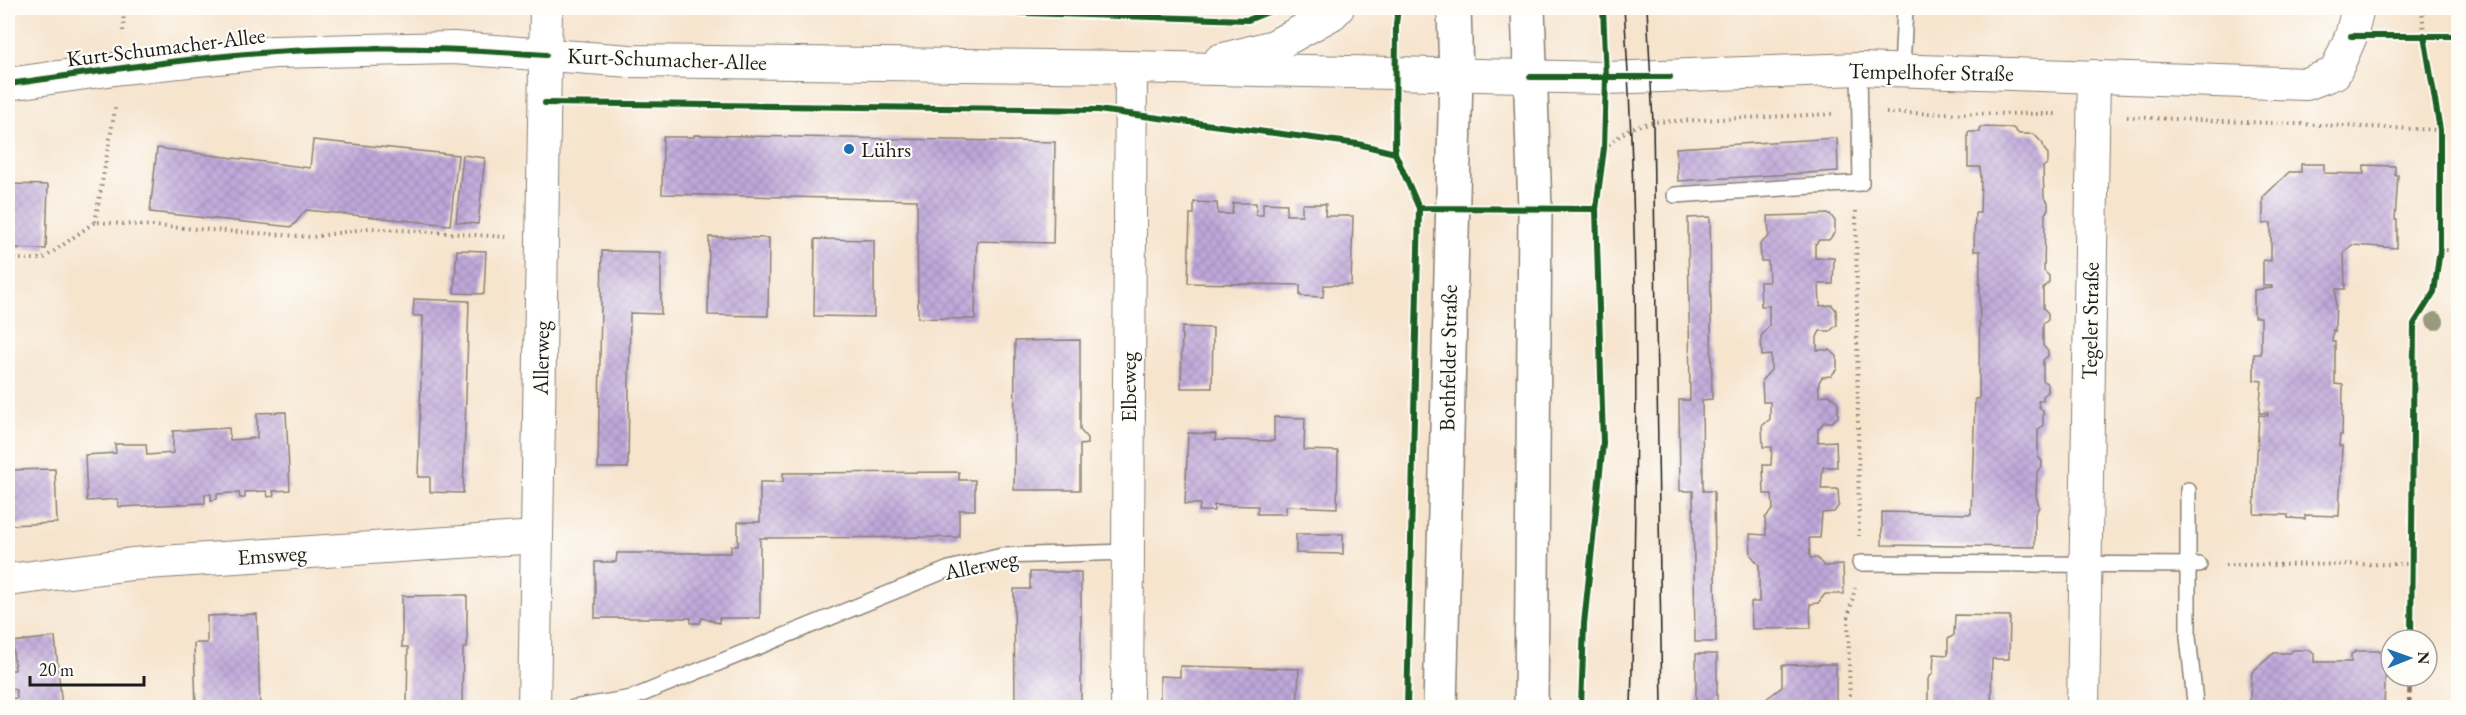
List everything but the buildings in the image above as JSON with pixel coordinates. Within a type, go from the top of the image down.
[{"type":"main road","name":"Bothfelder Straße","points":[[1440,708],[1456,76],[1454,8]]},
{"type":"main road","points":[[1528,8],[1535,209],[1532,708]]},
{"type":"street","name":"Allerweg","points":[[534,708],[546,8]]},
{"type":"street","name":"Kurt-Schumacher-Allee","points":[[1185,69],[1274,46],[1332,14],[1338,8]]},
{"type":"street","name":"Tempelhofer Straße","points":[[1456,76],[1606,78],[1860,69],[2306,84],[2335,73],[2351,36],[2358,8]]},
{"type":"street","name":"Kurt-Schumacher-Allee","points":[[8,84],[122,68],[274,52],[454,48],[630,61],[1131,67],[1456,76]]},
{"type":"street","name":"Elbeweg","points":[[1127,708],[1131,67]]},
{"type":"street","name":"Tegeler Straße","points":[[2083,708],[2094,76]]},
{"type":"street","name":"Emsweg","points":[[8,580],[132,564],[537,537]]},
{"type":"lane","points":[[1902,70],[1905,8]]},
{"type":"lane","points":[[1675,195],[1861,183],[1860,69]]},
{"type":"lane","points":[[2188,490],[2194,566],[2188,637],[2195,702]]},
{"type":"lane","name":"Allerweg","points":[[573,708],[632,698],[949,569],[1002,556],[1127,552]]},
{"type":"lane","points":[[1860,563],[2194,566]]},
{"type":"path","points":[[1647,8],[1742,8]]},
{"type":"path","points":[[2422,8],[2424,35]]},
{"type":"path","points":[[2414,36],[2436,36]]},
{"type":"path","points":[[95,222],[122,68]]},
{"type":"path","points":[[1604,148],[1630,128],[1653,122],[1860,113],[2094,115],[2440,130]]},
{"type":"path","points":[[1850,708],[1848,618],[1860,563],[1856,212],[1861,183]]},
{"type":"path","points":[[8,259],[43,259],[95,222],[313,237],[369,228],[543,240]]},
{"type":"path","points":[[2440,250],[2458,250]]},
{"type":"path","points":[[2224,565],[2413,564]]},
{"type":"tram line","points":[[1624,8],[1633,182],[1636,358],[1631,708]]},
{"type":"tram line","points":[[1647,8],[1653,122],[1662,708]]},
{"type":"marked path","points":[[546,8],[560,8]]},
{"type":"marked path","points":[[2409,708],[2410,688]]},
{"type":"cycle path","points":[[869,8],[1248,20],[1278,8]]},
{"type":"cycle path","points":[[1398,8],[1395,153],[1419,208],[1596,209]]},
{"type":"cycle path","points":[[1581,708],[1584,624],[1603,443],[1596,209],[1604,148],[1606,78],[1603,8]]},
{"type":"cycle path","points":[[2411,628],[2414,324],[2434,292],[2440,250],[2440,130],[2424,35]]},
{"type":"cycle path","points":[[2351,36],[2458,36]]},
{"type":"cycle path","points":[[8,84],[174,62],[307,50],[410,49],[546,55]]},
{"type":"cycle path","points":[[1530,77],[1670,77]]},
{"type":"cycle path","points":[[545,103],[1098,110],[1358,144],[1395,153]]},
{"type":"cycle path","points":[[1407,708],[1419,208]]},
{"type":"place","name":"Lührs","points":[[849,149]]}]
